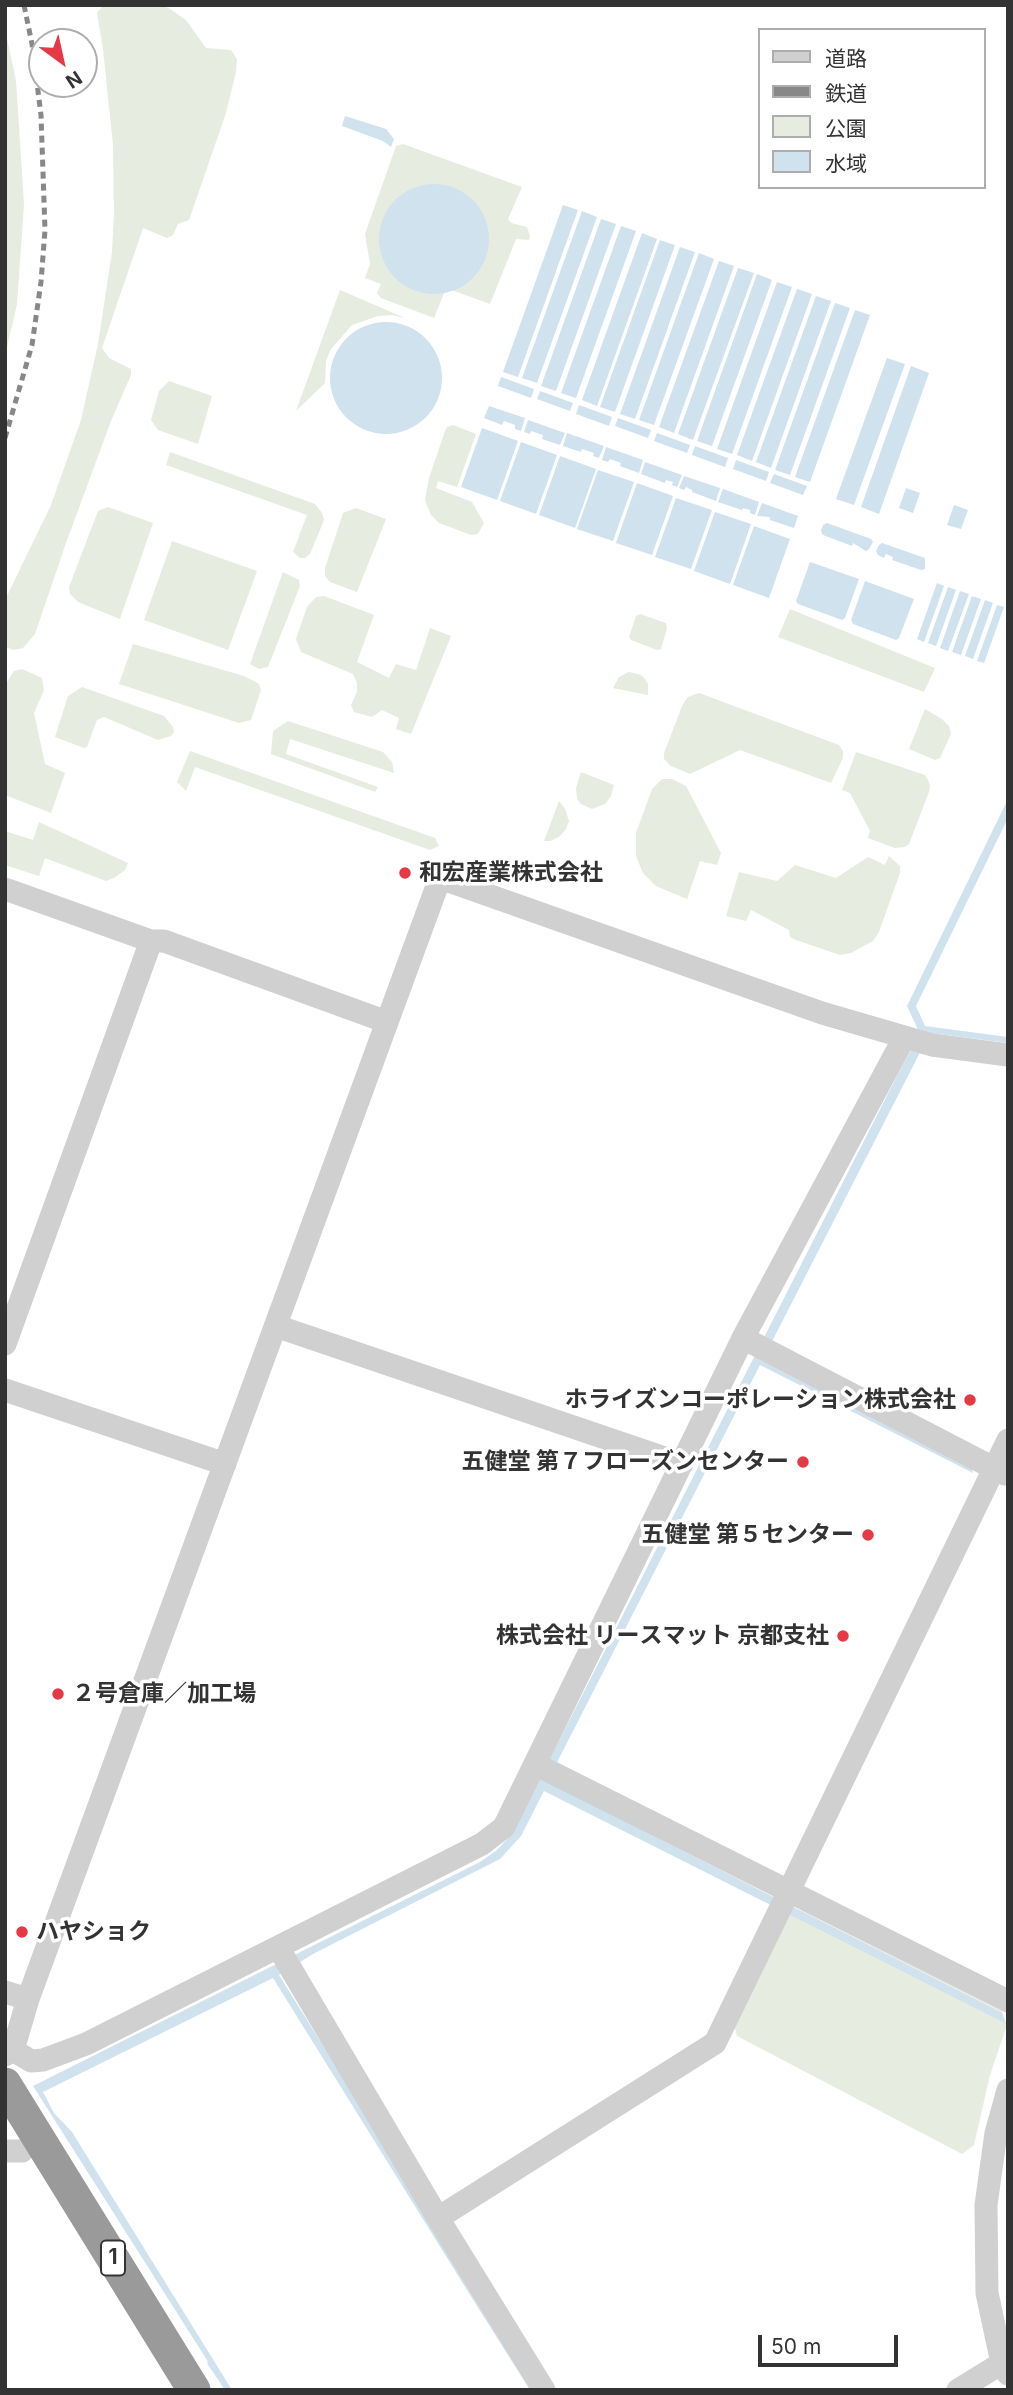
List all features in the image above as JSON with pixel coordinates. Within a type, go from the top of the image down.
[{"type":"highway","name":"1","points":[[6,2086],[16,2138],[169,2390]]},
{"type":"highway","name":"1","points":[[16,2138],[194,2390]]},
{"type":"street","points":[[917,1041],[747,1340],[682,1464],[545,1769],[505,1827],[482,1844],[284,1957],[86,2044],[43,2060],[32,2061],[9,2052],[440,878],[822,1013],[917,1041],[1008,1055]]},
{"type":"street","points":[[5,889],[151,941],[164,941],[387,1022]]},
{"type":"street","points":[[5,1344],[151,941]]},
{"type":"street","points":[[276,1325],[682,1464]]},
{"type":"street","points":[[747,1340],[1001,1472]]},
{"type":"street","points":[[5,1390],[225,1464]]},
{"type":"street","points":[[438,2218],[715,2043],[789,1890],[1001,1472],[1008,1440]]},
{"type":"street","points":[[545,1769],[1008,2001]]},
{"type":"street","points":[[284,1957],[438,2218],[544,2390]]},
{"type":"street","points":[[5,1992],[28,1999]]},
{"type":"street","points":[[958,2390],[1005,2368],[986,2293],[986,2205],[996,2133],[1008,2090]]},
{"type":"green space","points":[[103,5],[162,5],[170,9],[186,20],[206,48],[231,50],[237,59],[236,72],[226,113],[189,220],[178,224],[173,235],[167,238],[143,228],[102,348],[109,358],[131,369],[131,375],[111,421],[35,634],[23,648],[14,650],[5,647],[5,600],[51,505],[81,420],[98,344],[112,252],[113,145],[97,13]]},
{"type":"green space","points":[[5,29],[16,81],[24,204],[17,304],[5,356]]},
{"type":"green space","points":[[403,144],[522,187],[508,219],[511,223],[527,227],[529,240],[516,239],[490,304],[446,288],[434,318],[381,298],[377,293],[381,284],[365,278],[370,264],[365,234],[396,146]]},
{"type":"green space","points":[[340,290],[405,318],[378,316],[352,325],[331,349],[326,361],[325,383],[296,411]]},
{"type":"green space","points":[[169,381],[212,396],[198,444],[158,430],[151,420],[159,391]]},
{"type":"green space","points":[[453,425],[476,434],[457,487],[438,481],[436,488],[472,502],[484,523],[478,534],[471,535],[439,523],[431,515],[425,500],[429,478],[445,431]]},
{"type":"green space","points":[[170,452],[315,504],[324,520],[310,554],[300,558],[293,552],[307,515],[166,465]]},
{"type":"green space","points":[[108,507],[153,523],[120,619],[78,602],[70,594],[69,587],[98,511]]},
{"type":"green space","points":[[356,508],[386,519],[357,592],[330,582],[325,576],[325,568],[343,513]]},
{"type":"green space","points":[[172,541],[257,571],[228,650],[144,620]]},
{"type":"green space","points":[[283,572],[299,580],[300,586],[268,667],[259,669],[250,664]]},
{"type":"green space","points":[[324,596],[374,615],[357,662],[389,678],[396,664],[416,670],[430,628],[451,636],[411,734],[396,729],[399,718],[382,710],[372,717],[354,712],[351,705],[357,692],[357,683],[353,674],[301,652],[296,639],[307,607],[316,597]]},
{"type":"green space","points":[[790,609],[935,668],[924,692],[778,637]]},
{"type":"green space","points":[[640,614],[666,623],[661,649],[657,650],[629,637],[636,616]]},
{"type":"green space","points":[[133,644],[244,676],[259,684],[261,690],[251,720],[239,723],[119,684]]},
{"type":"green space","points":[[22,669],[42,678],[44,690],[34,713],[45,764],[65,773],[51,813],[5,795],[5,685],[14,671]]},
{"type":"green space","points":[[629,672],[645,679],[648,695],[613,688],[619,677]]},
{"type":"green space","points":[[82,687],[164,716],[174,732],[171,736],[158,740],[104,717],[97,720],[87,747],[55,737],[68,696]]},
{"type":"green space","points":[[699,693],[839,745],[843,758],[831,783],[740,750],[690,774],[671,766],[664,759],[664,753],[683,704],[688,697]]},
{"type":"green space","points":[[925,709],[942,719],[949,726],[951,734],[940,758],[935,760],[909,749]]},
{"type":"green space","points":[[288,721],[383,752],[392,762],[394,773],[290,739],[286,754],[378,787],[375,792],[271,754],[273,731]]},
{"type":"green space","points":[[190,751],[435,838],[439,846],[430,850],[195,767],[186,791],[177,782]]},
{"type":"green space","points":[[856,752],[925,775],[928,780],[929,792],[909,844],[905,847],[895,848],[868,838],[870,831],[850,793],[842,790]]},
{"type":"green space","points":[[581,772],[614,785],[605,804],[592,809],[577,799],[576,788]]},
{"type":"green space","points":[[662,779],[672,779],[686,786],[721,853],[717,865],[700,861],[687,899],[656,886],[643,873],[636,856],[636,833],[652,789]]},
{"type":"green space","points":[[559,801],[569,821],[566,829],[559,837],[544,841]]},
{"type":"green space","points":[[39,822],[128,863],[125,870],[106,881],[45,858],[39,876],[5,865],[5,831],[33,840]]},
{"type":"green space","points":[[889,856],[900,866],[900,873],[879,932],[873,941],[851,953],[840,955],[796,940],[790,937],[789,930],[751,910],[746,921],[726,916],[739,872],[777,881],[795,865],[836,878],[868,857],[885,865]]},
{"type":"green space","points":[[802,1911],[1002,2011],[1007,2025],[990,2075],[974,2145],[962,2154],[737,2036],[733,2021],[786,1915]]},
{"type":"water","points":[[345,116],[386,129],[394,139],[391,147],[383,141],[342,126]]},
{"type":"water","points":[[434,184],[455,188],[473,200],[485,218],[489,239],[485,260],[473,278],[455,290],[434,294],[413,290],[395,278],[383,260],[379,239],[383,218],[395,200],[413,188]]},
{"type":"water","points":[[563,205],[578,210],[518,377],[503,372]]},
{"type":"water","points":[[582,211],[597,217],[537,383],[522,378]]},
{"type":"water","points":[[601,219],[616,224],[556,391],[541,386]]},
{"type":"water","points":[[621,226],[636,231],[576,398],[561,393]]},
{"type":"water","points":[[642,233],[657,239],[597,406],[582,400]]},
{"type":"water","points":[[660,240],[675,245],[615,412],[600,407]]},
{"type":"water","points":[[680,247],[695,252],[635,419],[620,414]]},
{"type":"water","points":[[699,253],[714,259],[654,425],[639,420]]},
{"type":"water","points":[[719,261],[734,266],[674,433],[659,427]]},
{"type":"water","points":[[738,268],[754,273],[693,440],[678,434]]},
{"type":"water","points":[[757,274],[772,280],[712,446],[697,441]]},
{"type":"water","points":[[777,282],[792,287],[732,454],[717,449]]},
{"type":"water","points":[[797,289],[812,294],[752,461],[737,455]]},
{"type":"water","points":[[816,296],[831,301],[771,468],[756,462]]},
{"type":"water","points":[[835,303],[850,308],[790,475],[775,470]]},
{"type":"water","points":[[855,310],[870,315],[810,482],[795,477]]},
{"type":"water","points":[[386,322],[407,326],[426,338],[438,357],[442,378],[438,399],[426,418],[407,430],[386,434],[365,430],[346,418],[334,399],[330,378],[334,357],[346,338],[365,326]]},
{"type":"water","points":[[887,358],[905,364],[854,505],[836,499]]},
{"type":"water","points":[[911,366],[929,373],[879,514],[861,507]]},
{"type":"water","points":[[501,377],[534,389],[531,398],[498,386]]},
{"type":"water","points":[[540,391],[573,403],[570,411],[537,399]]},
{"type":"water","points":[[579,405],[612,417],[609,426],[576,414]]},
{"type":"water","points":[[489,406],[525,418],[521,431],[515,429],[515,425],[504,421],[502,425],[484,418]]},
{"type":"water","points":[[618,418],[651,430],[648,438],[615,426]]},
{"type":"water","points":[[528,420],[565,433],[560,445],[542,439],[543,435],[524,432]]},
{"type":"water","points":[[482,428],[518,441],[497,500],[461,487]]},
{"type":"water","points":[[567,433],[604,446],[599,458],[582,449],[581,452],[563,446]]},
{"type":"water","points":[[657,433],[690,445],[687,453],[654,441]]},
{"type":"water","points":[[521,442],[557,455],[536,514],[500,501]]},
{"type":"water","points":[[695,446],[728,458],[725,467],[692,455]]},
{"type":"water","points":[[606,447],[643,460],[639,473],[610,459],[608,462],[602,460]]},
{"type":"water","points":[[560,456],[596,469],[575,528],[539,515]]},
{"type":"water","points":[[736,460],[769,472],[766,481],[733,469]]},
{"type":"water","points":[[645,462],[682,475],[677,487],[672,485],[673,482],[666,480],[665,483],[641,474]]},
{"type":"water","points":[[598,470],[634,482],[613,541],[577,529]]},
{"type":"water","points":[[774,474],[807,486],[803,495],[770,483]]},
{"type":"water","points":[[684,476],[720,488],[716,501],[686,487],[684,490],[679,488]]},
{"type":"water","points":[[637,483],[673,496],[652,555],[616,543]]},
{"type":"water","points":[[906,488],[920,493],[913,513],[899,508]]},
{"type":"water","points":[[723,489],[759,502],[755,515],[750,513],[750,510],[718,502]]},
{"type":"water","points":[[676,498],[712,510],[691,569],[655,557]]},
{"type":"water","points":[[762,503],[798,516],[794,528],[770,520],[770,517],[757,516]]},
{"type":"water","points":[[954,505],[968,510],[961,529],[947,525]]},
{"type":"water","points":[[715,512],[751,524],[730,584],[694,571]]},
{"type":"water","points":[[827,523],[873,542],[866,551],[853,543],[852,546],[823,535],[823,525]]},
{"type":"water","points":[[754,526],[790,539],[769,598],[733,585]]},
{"type":"water","points":[[882,543],[925,558],[925,569],[892,560],[893,557],[886,554],[884,558],[878,555],[876,551]]},
{"type":"water","points":[[810,562],[859,579],[842,620],[796,601]]},
{"type":"water","points":[[865,581],[914,599],[896,640],[853,624],[851,620]]},
{"type":"water","points":[[937,583],[944,586],[924,642],[917,639]]},
{"type":"water","points":[[948,587],[956,590],[936,646],[928,643]]},
{"type":"water","points":[[960,591],[969,594],[948,651],[940,648]]},
{"type":"water","points":[[972,596],[981,599],[961,655],[952,652]]},
{"type":"water","points":[[985,600],[993,603],[973,659],[965,656]]},
{"type":"water","points":[[997,605],[1004,607],[984,663],[977,661]]},
{"type":"water","points":[[1008,799],[1008,818],[916,1006],[925,1026],[1008,1037],[1008,1043],[930,1033],[763,1359],[971,1465],[973,1473],[760,1365],[547,1782],[1002,2013],[1005,2023],[544,1791],[521,1836],[500,1859],[313,1954],[279,1975],[537,2390],[530,2390],[273,1978],[43,2092],[54,2113],[72,2132],[232,2390],[226,2390],[33,2086],[480,1862],[497,1850],[511,1835],[920,1034],[907,1006]]},
{"type":"waterway","points":[[210,2363],[228,2390]]},
{"type":"railway","points":[[5,438],[32,345],[45,230],[41,115],[24,5]]},
{"type":"place","name":"和宏産業株式会社","points":[[405,873]]},
{"type":"place","name":"ホライズンコーポレーション株式会社","points":[[970,1400]]},
{"type":"place","name":"五健堂 第７フローズンセンター","points":[[803,1462]]},
{"type":"place","name":"五健堂 第５センター","points":[[868,1535]]},
{"type":"place","name":"株式会社 リースマット 京都支社","points":[[843,1636]]},
{"type":"place","name":"２号倉庫／加工場","points":[[58,1694]]},
{"type":"place","name":"ハヤショク","points":[[22,1932]]}]
